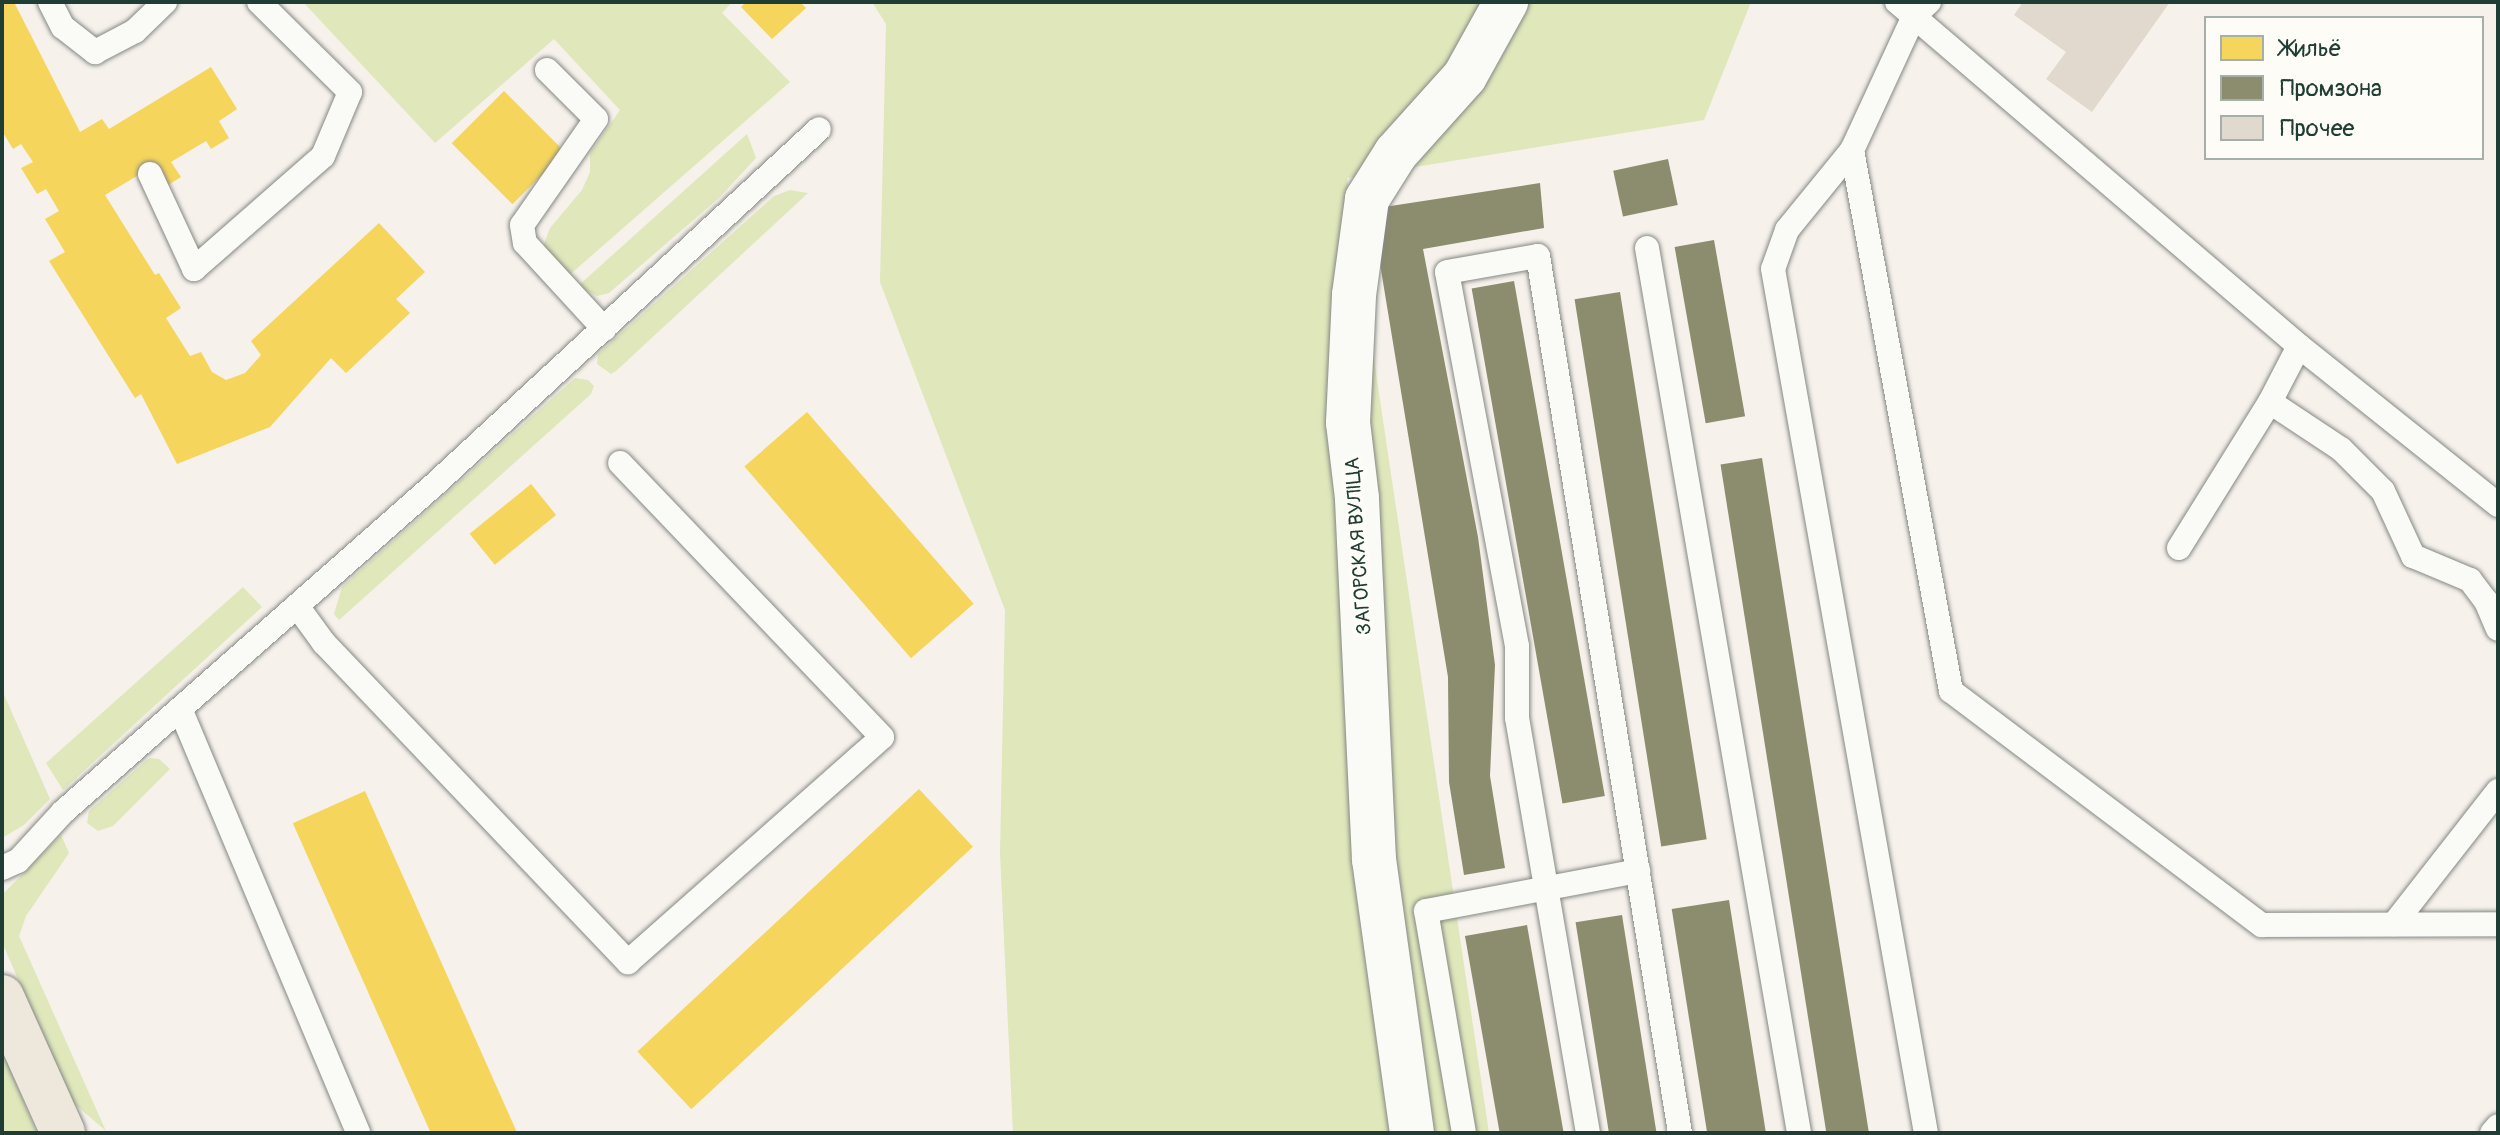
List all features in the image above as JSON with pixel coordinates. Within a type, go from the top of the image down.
[{"type":"main road","points":[[2,997],[63,1133]]},
{"type":"street","name":"ЗАГОРСКАЯ ВУЛІЦА","points":[[1412,1133],[1374,860],[1357,498],[1348,423],[1354,295],[1367,199],[1396,153],[1465,76],[1506,2]]},
{"type":"lane","points":[[50,2],[63,27],[95,52],[135,31],[165,2]]},
{"type":"lane","points":[[150,174],[194,269],[323,156],[350,92],[259,2]]},
{"type":"lane","points":[[1926,1133],[1773,269],[1787,230],[1852,150],[1914,7],[2299,346],[2498,505]]},
{"type":"lane","points":[[547,70],[596,119],[522,225],[525,243],[604,329]]},
{"type":"lane","points":[[2,868],[18,861],[63,812],[181,711],[604,329],[819,129]]},
{"type":"lane","points":[[1852,150],[1951,691],[2262,925],[2498,924]]},
{"type":"lane","points":[[1647,248],[1799,1133]]},
{"type":"lane","points":[[1588,1133],[1517,718],[1517,646],[1447,272],[1538,256],[1680,1133]]},
{"type":"lane","points":[[2179,548],[2270,402],[2299,346]]},
{"type":"lane","points":[[2270,402],[2341,449],[2383,491],[2413,556],[2470,580],[2486,601],[2498,629]]},
{"type":"lane","points":[[297,606],[324,643],[628,962],[882,737],[620,463]]},
{"type":"lane","points":[[181,711],[358,1133]]},
{"type":"lane","points":[[2394,924],[2498,791]]},
{"type":"lane","points":[[1464,1133],[1426,911],[1638,871]]},
{"type":"lane","points":[[2492,1133],[2498,1126]]},
{"type":"green space","points":[[303,2],[732,2],[722,13],[790,82],[566,278],[548,258],[544,244],[550,228],[582,190],[590,172],[590,153],[620,110],[554,39],[435,143]]},
{"type":"green space","points":[[872,2],[1751,2],[1704,120],[1347,178],[1489,1133],[1013,1133],[1000,853],[1005,610],[880,282],[886,24]]},
{"type":"green space","points":[[747,134],[756,158],[720,197],[609,293],[597,296],[578,286]]},
{"type":"green space","points":[[790,190],[808,193],[616,371],[611,374],[597,364],[598,354],[774,196]]},
{"type":"green space","points":[[575,378],[588,380],[594,386],[591,394],[339,620],[334,614],[342,587]]},
{"type":"green space","points":[[243,587],[262,607],[63,790],[46,763]]},
{"type":"green space","points":[[2,690],[50,799],[24,825],[2,838]]},
{"type":"green space","points":[[149,758],[159,759],[170,769],[113,826],[98,831],[87,823],[89,811]]},
{"type":"green space","points":[[61,835],[69,853],[26,916],[19,936],[106,1131],[70,1100],[2,942],[2,895]]},
{"type":"green space","points":[[2,1049],[37,1133],[2,1133]]},
{"type":"building: Жильё","points":[[2,2],[14,2],[80,132],[102,119],[109,129],[211,67],[237,109],[219,121],[229,138],[211,149],[206,141],[171,162],[181,177],[165,187],[152,167],[105,195],[155,275],[159,273],[181,308],[166,318],[190,356],[201,352],[212,372],[226,380],[245,373],[261,355],[251,341],[379,223],[425,272],[396,299],[410,313],[346,373],[331,358],[270,427],[177,464],[141,394],[135,398],[49,261],[65,252],[45,219],[59,211],[46,189],[37,194],[21,168],[33,162],[21,144],[13,149],[2,131]]},
{"type":"building: Жильё","points":[[746,2],[800,2],[806,8],[772,39],[741,7]]},
{"type":"building: Жильё","points":[[504,91],[565,152],[512,204],[452,143]]},
{"type":"building: Жильё","points":[[807,412],[974,604],[911,658],[744,466]]},
{"type":"building: Жильё","points":[[531,484],[556,515],[495,565],[470,534]]},
{"type":"building: Жильё","points":[[919,789],[973,847],[691,1109],[637,1052]]},
{"type":"building: Жильё","points":[[365,791],[517,1133],[431,1133],[293,823]]},
{"type":"building: Промзона","points":[[1668,159],[1678,205],[1623,217],[1613,171]]},
{"type":"building: Промзона","points":[[1540,183],[1544,228],[1423,249],[1478,537],[1495,665],[1490,776],[1505,868],[1464,875],[1449,782],[1448,677],[1371,209]]},
{"type":"building: Промзона","points":[[1714,240],[1745,416],[1706,423],[1675,247]]},
{"type":"building: Промзона","points":[[1514,281],[1605,796],[1562,804],[1472,288]]},
{"type":"building: Промзона","points":[[1620,292],[1707,839],[1661,846],[1575,299]]},
{"type":"building: Промзона","points":[[1762,458],[1869,1133],[1826,1133],[1721,465]]},
{"type":"building: Промзона","points":[[1729,900],[1766,1133],[1707,1133],[1672,909]]},
{"type":"building: Промзона","points":[[1622,915],[1657,1133],[1609,1133],[1576,922]]},
{"type":"building: Промзона","points":[[1527,925],[1564,1133],[1500,1133],[1465,936]]},
{"type":"building: Прочее","points":[[2023,2],[2170,2],[2092,112],[2046,79],[2066,52],[2014,15]]}]
